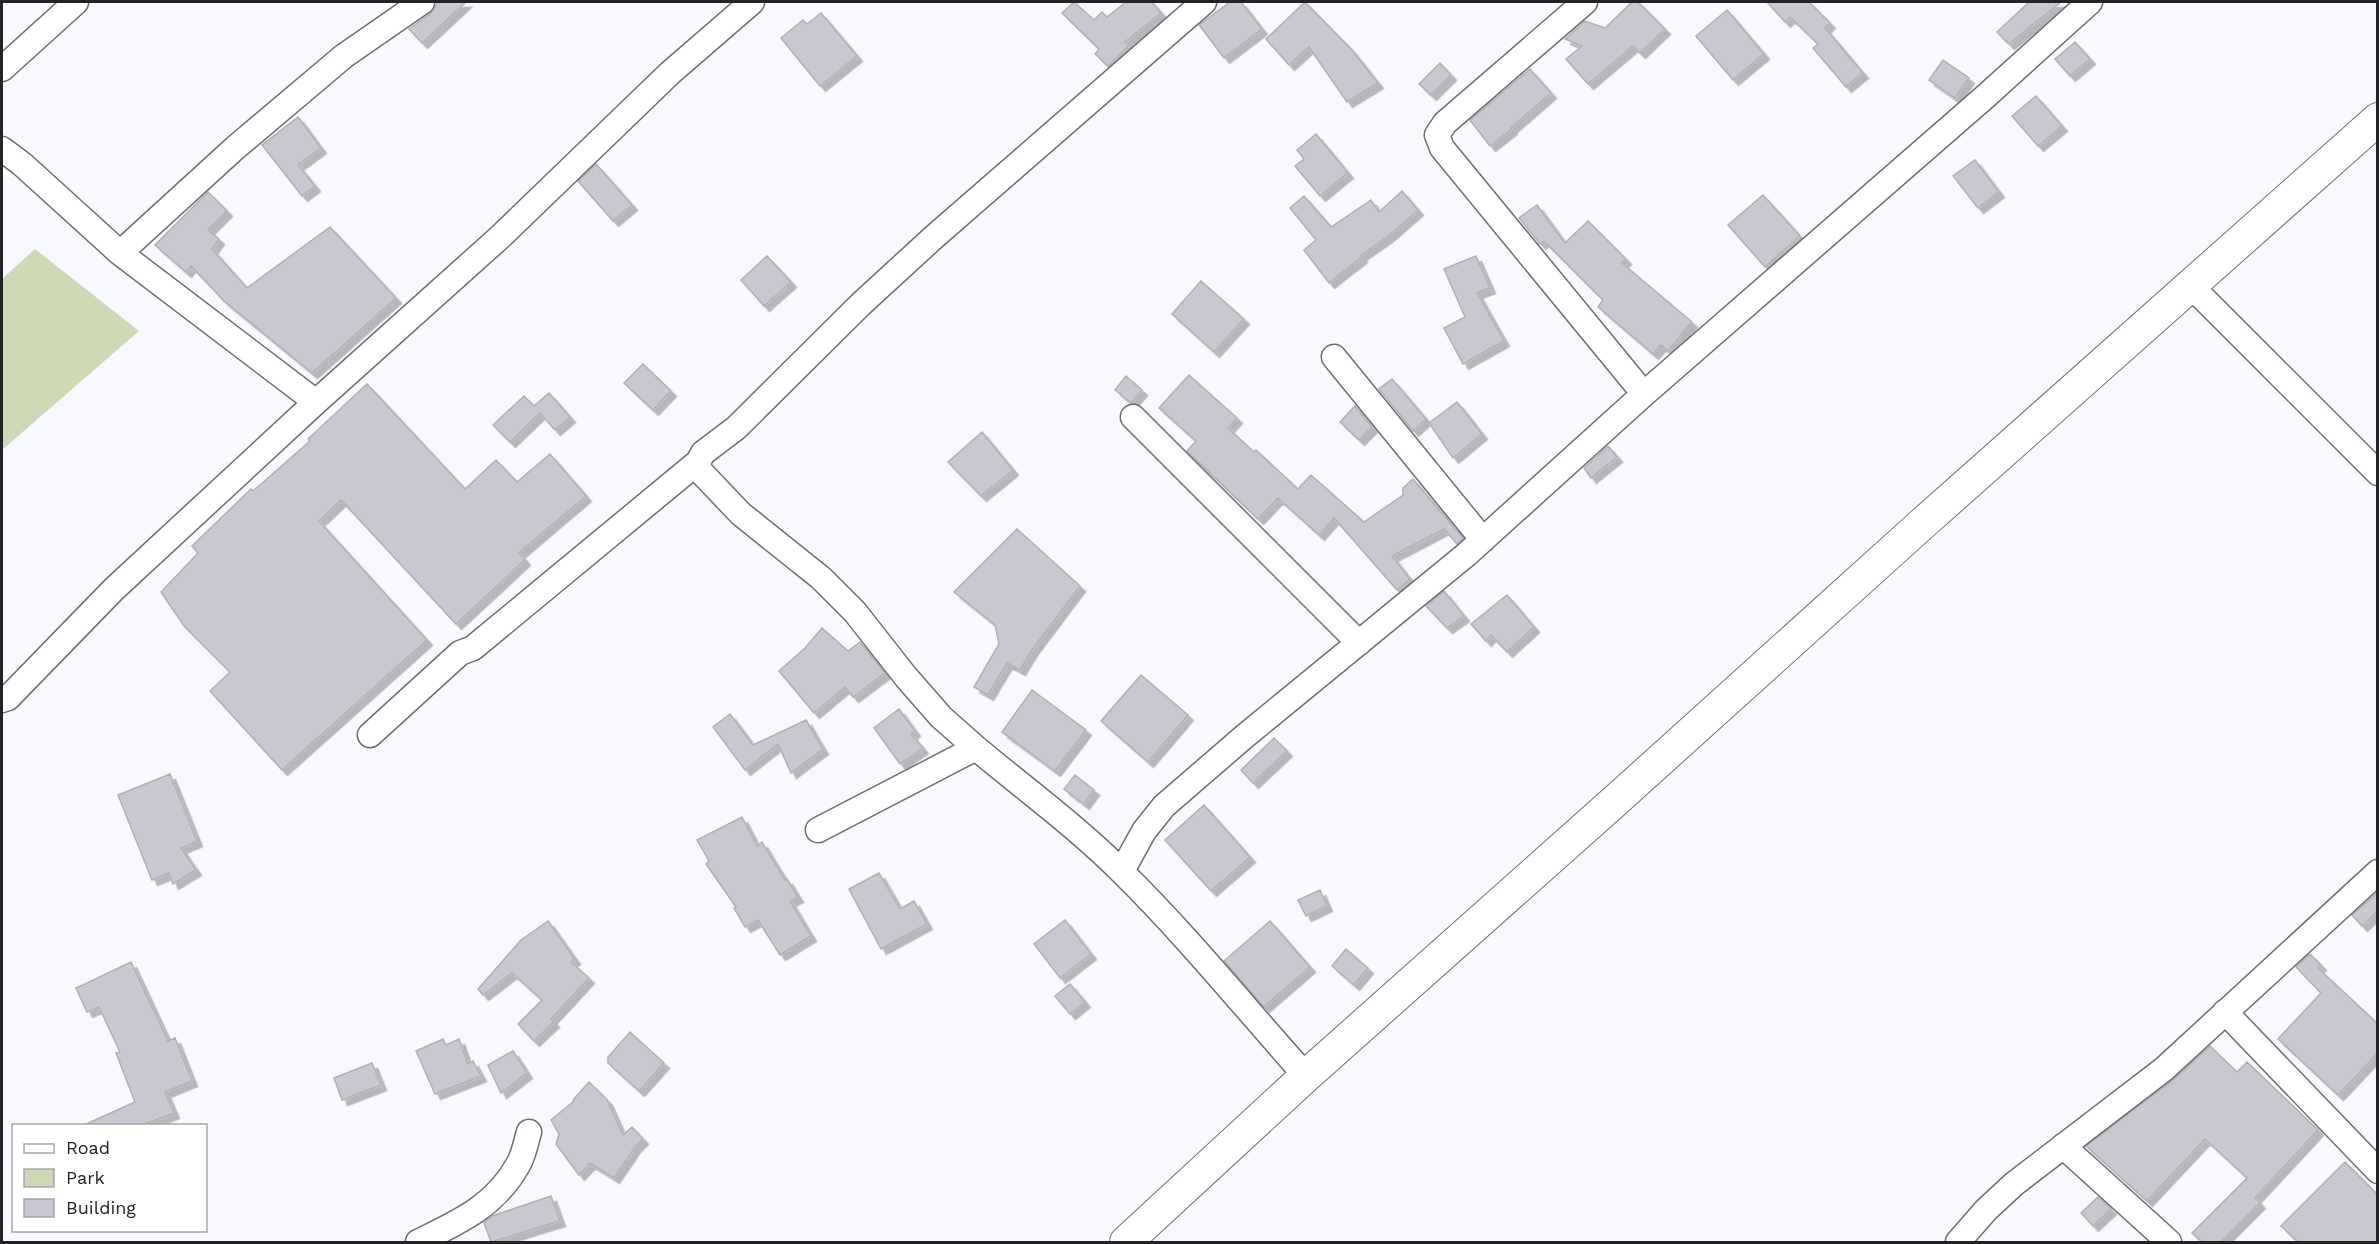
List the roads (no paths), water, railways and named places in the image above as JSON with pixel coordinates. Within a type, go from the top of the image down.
[{"type":"street","points":[[2,69],[76,2]]},
{"type":"street","points":[[120,253],[219,163],[344,56],[422,2]]},
{"type":"street","points":[[2,700],[8,698],[114,589],[316,402],[500,237],[670,73],[752,2]]},
{"type":"street","points":[[370,735],[460,653],[473,648],[698,462],[703,453],[742,423],[861,304],[934,237],[1204,2]]},
{"type":"street","points":[[1585,2],[1445,123],[1437,135],[1442,148],[1644,394]]},
{"type":"street","points":[[1122,871],[1144,831],[1164,806],[1483,540],[1644,394],[1986,96],[2090,2]]},
{"type":"street","points":[[1126,1242],[1306,1076],[2378,119]]},
{"type":"street","points":[[2,149],[22,164],[120,253],[316,402]]},
{"type":"street","points":[[2190,285],[2378,473]]},
{"type":"street","points":[[1334,357],[1483,540]]},
{"type":"street","points":[[1133,417],[1359,643]]},
{"type":"street","points":[[698,462],[700,471],[741,514],[821,578],[855,612],[941,717],[1122,871],[1174,926],[1306,1076]]},
{"type":"street","points":[[818,830],[976,748]]},
{"type":"street","points":[[1958,1242],[1986,1210],[2014,1184],[2164,1069],[2378,872]]},
{"type":"street","points":[[2225,1012],[2378,1171]]},
{"type":"street","points":[[418,1242],[463,1220],[486,1205],[520,1162],[529,1132]]},
{"type":"street","points":[[2063,1146],[2169,1242]]}]
